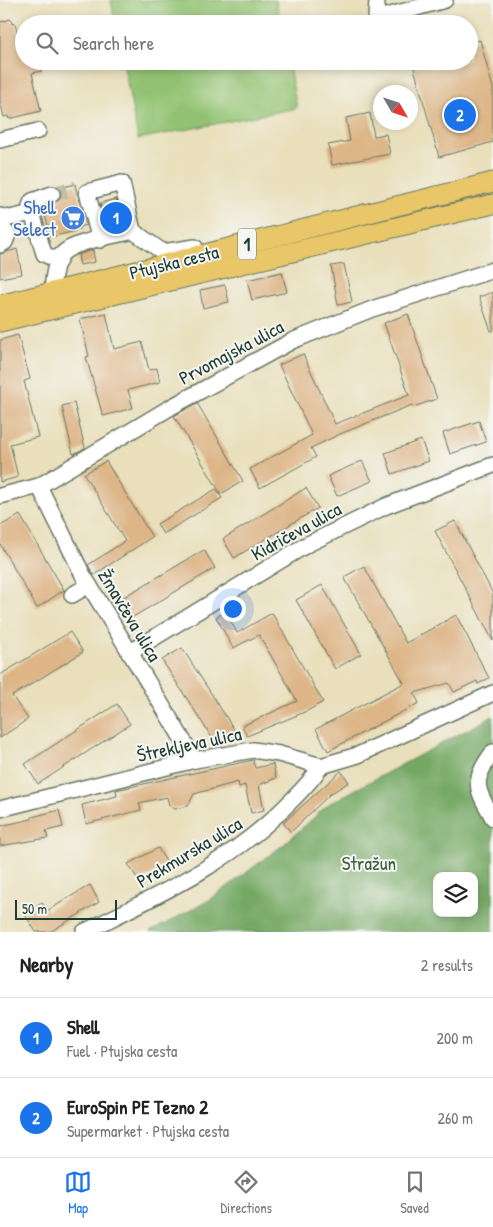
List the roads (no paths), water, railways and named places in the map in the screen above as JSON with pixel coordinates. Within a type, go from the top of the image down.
[{"type":"main road","name":"Ptujska cesta","points":[[3,302],[221,251],[493,182]]},
{"type":"main road","name":"Ptujska cesta","points":[[0,322],[493,204]]},
{"type":"street","points":[[376,15],[377,0]]},
{"type":"street","points":[[391,15],[445,0]]},
{"type":"street","points":[[0,140],[38,131]]},
{"type":"street","points":[[100,240],[82,190],[122,182],[133,231],[163,252],[195,247],[221,251]]},
{"type":"street","points":[[52,194],[32,200],[32,213],[44,254],[59,261]]},
{"type":"street","points":[[0,216],[10,218],[32,213]]},
{"type":"street","points":[[0,226],[8,234],[5,242],[0,245]]},
{"type":"street","points":[[52,292],[54,275],[61,256],[70,247],[133,231]]},
{"type":"street","name":"Prvomajska ulica","points":[[0,496],[39,486],[171,406],[292,341],[372,309],[493,270]]},
{"type":"street","name":"Kidričeva ulica","points":[[129,653],[306,545],[386,506],[493,465]]},
{"type":"street","name":"Žmavčeva ulica","points":[[39,486],[89,585],[195,760]]},
{"type":"street","points":[[72,595],[89,585]]},
{"type":"street","points":[[321,766],[358,755],[493,693]]},
{"type":"street","name":"Štrekljeva ulica","points":[[0,808],[195,760],[252,750],[279,754],[321,766]]},
{"type":"street","points":[[493,752],[479,774],[479,792],[493,818]]},
{"type":"street","name":"Prekmurska ulica","points":[[84,932],[183,882],[231,854],[263,830],[310,784],[321,766]]},
{"type":"tunnel","points":[[52,194],[76,188]]},
{"type":"place","name":"EuroSpin PE Tezno 2","points":[[460,115]]},
{"type":"place","name":"Shell Select","points":[[73,218]]},
{"type":"place","name":"Shell","points":[[116,218]]},
{"type":"park label","name":"Stražun","points":[[369,863]]}]
